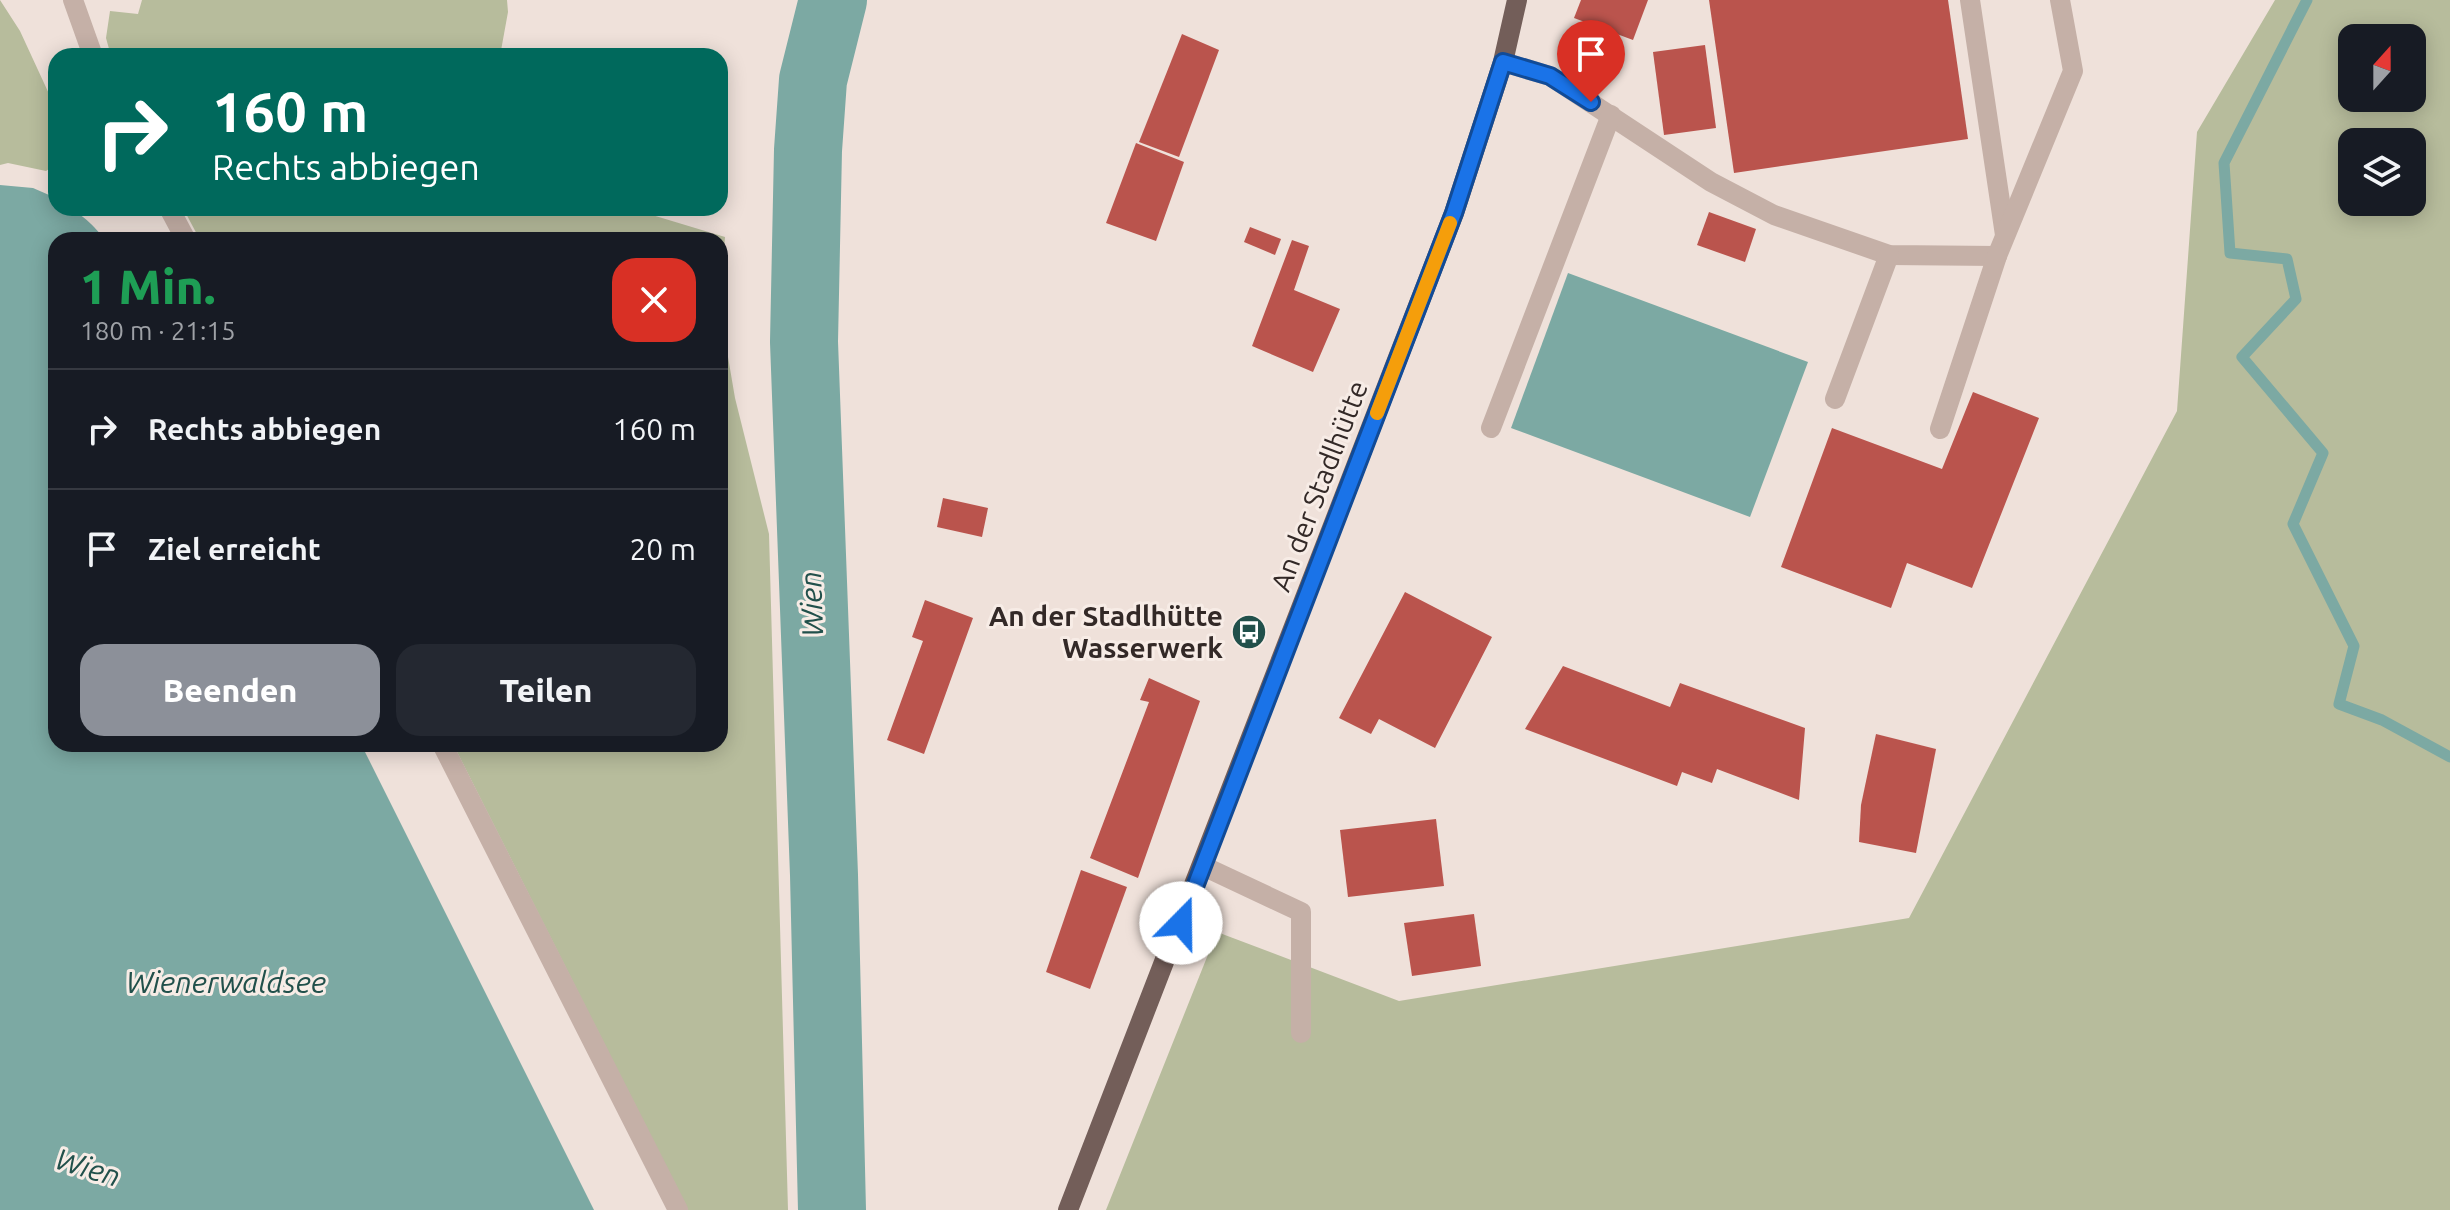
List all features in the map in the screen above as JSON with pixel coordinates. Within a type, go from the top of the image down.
[{"type":"main road","name":"An der Stadlhütte","points":[[1068,1210],[1454,213],[1503,62],[1517,0]]},
{"type":"street","points":[[73,0],[90,48]]},
{"type":"street","points":[[1970,0],[2005,235]]},
{"type":"street","points":[[1940,429],[1997,256],[2073,71],[2060,0]]},
{"type":"street","points":[[1503,62],[1550,76],[1711,182],[1774,215],[1889,255],[1997,256]]},
{"type":"street","points":[[1491,428],[1611,115]]},
{"type":"street","points":[[1835,399],[1889,255]]},
{"type":"street","points":[[446,752],[678,1210]]},
{"type":"street","points":[[1203,866],[1301,912],[1301,1033]]},
{"type":"green space","points":[[0,0],[20,31],[48,92],[48,170],[8,163],[0,165]]},
{"type":"green space","points":[[142,0],[507,0],[508,12],[501,48],[109,48],[106,38],[110,11],[138,14]]},
{"type":"green space","points":[[2275,0],[2450,0],[2450,1210],[1106,1210],[1217,932],[1399,1001],[1909,918],[2177,411],[2197,132]]},
{"type":"green space","points":[[187,216],[655,216],[708,232],[196,232]]},
{"type":"green space","points":[[728,357],[735,398],[769,534],[788,1210],[688,1210],[457,752],[728,752]]},
{"type":"water","name":"Wienerwaldsee","points":[[0,185],[33,188],[48,195],[48,216],[81,216],[98,232],[48,232],[48,752],[365,752],[594,1210],[0,1210]]},
{"type":"water","points":[[1568,273],[1808,362],[1750,517],[1511,428]]},
{"type":"building","points":[[1581,0],[1648,0],[1633,40],[1574,18]]},
{"type":"building","points":[[1709,0],[1948,0],[1968,139],[1734,173]]},
{"type":"building","points":[[1182,34],[1219,50],[1179,157],[1139,142]]},
{"type":"building","points":[[1705,45],[1716,128],[1664,135],[1653,52]]},
{"type":"building","points":[[1136,143],[1184,162],[1156,241],[1106,223]]},
{"type":"building","points":[[1709,212],[1756,229],[1745,262],[1697,245]]},
{"type":"building","points":[[1250,227],[1281,239],[1275,255],[1244,242]]},
{"type":"building","points":[[1292,240],[1309,246],[1294,290],[1340,309],[1313,372],[1252,346]]},
{"type":"building","points":[[1973,392],[2039,418],[1972,588],[1907,563],[1891,608],[1781,567],[1832,428],[1942,469]]},
{"type":"building","points":[[943,498],[988,508],[982,537],[937,527]]},
{"type":"building","points":[[1405,592],[1492,637],[1435,748],[1379,719],[1371,734],[1339,718]]},
{"type":"building","points":[[925,600],[973,618],[924,754],[887,740],[923,641],[912,637]]},
{"type":"building","points":[[1563,666],[1670,707],[1680,683],[1805,728],[1799,800],[1717,769],[1712,783],[1682,772],[1677,786],[1525,729]]},
{"type":"building","points":[[1149,678],[1200,701],[1138,878],[1090,858],[1149,702],[1140,700]]},
{"type":"building","points":[[1876,734],[1936,749],[1916,853],[1859,842],[1861,805]]},
{"type":"building","points":[[1436,819],[1444,886],[1348,897],[1340,830]]},
{"type":"building","points":[[1081,870],[1127,887],[1090,989],[1046,972]]},
{"type":"building","points":[[1474,914],[1481,966],[1412,976],[1404,923]]},
{"type":"waterway","name":"Wien","points":[[832,1210],[824,875],[804,342],[808,150],[813,80],[833,0]]},
{"type":"waterway","points":[[2307,0],[2224,163],[2230,253],[2287,259],[2296,299],[2242,357],[2323,453],[2293,524],[2354,646],[2339,704],[2382,720],[2450,757]]},
{"type":"slow traffic","points":[[1377,413],[1450,223]]},
{"type":"place","name":"An der Stadlhütte Wasserwerk","points":[[1249,632]]},
{"type":"route","points":[[1181,923],[1454,213],[1503,62],[1550,76],[1591,102]]}]
